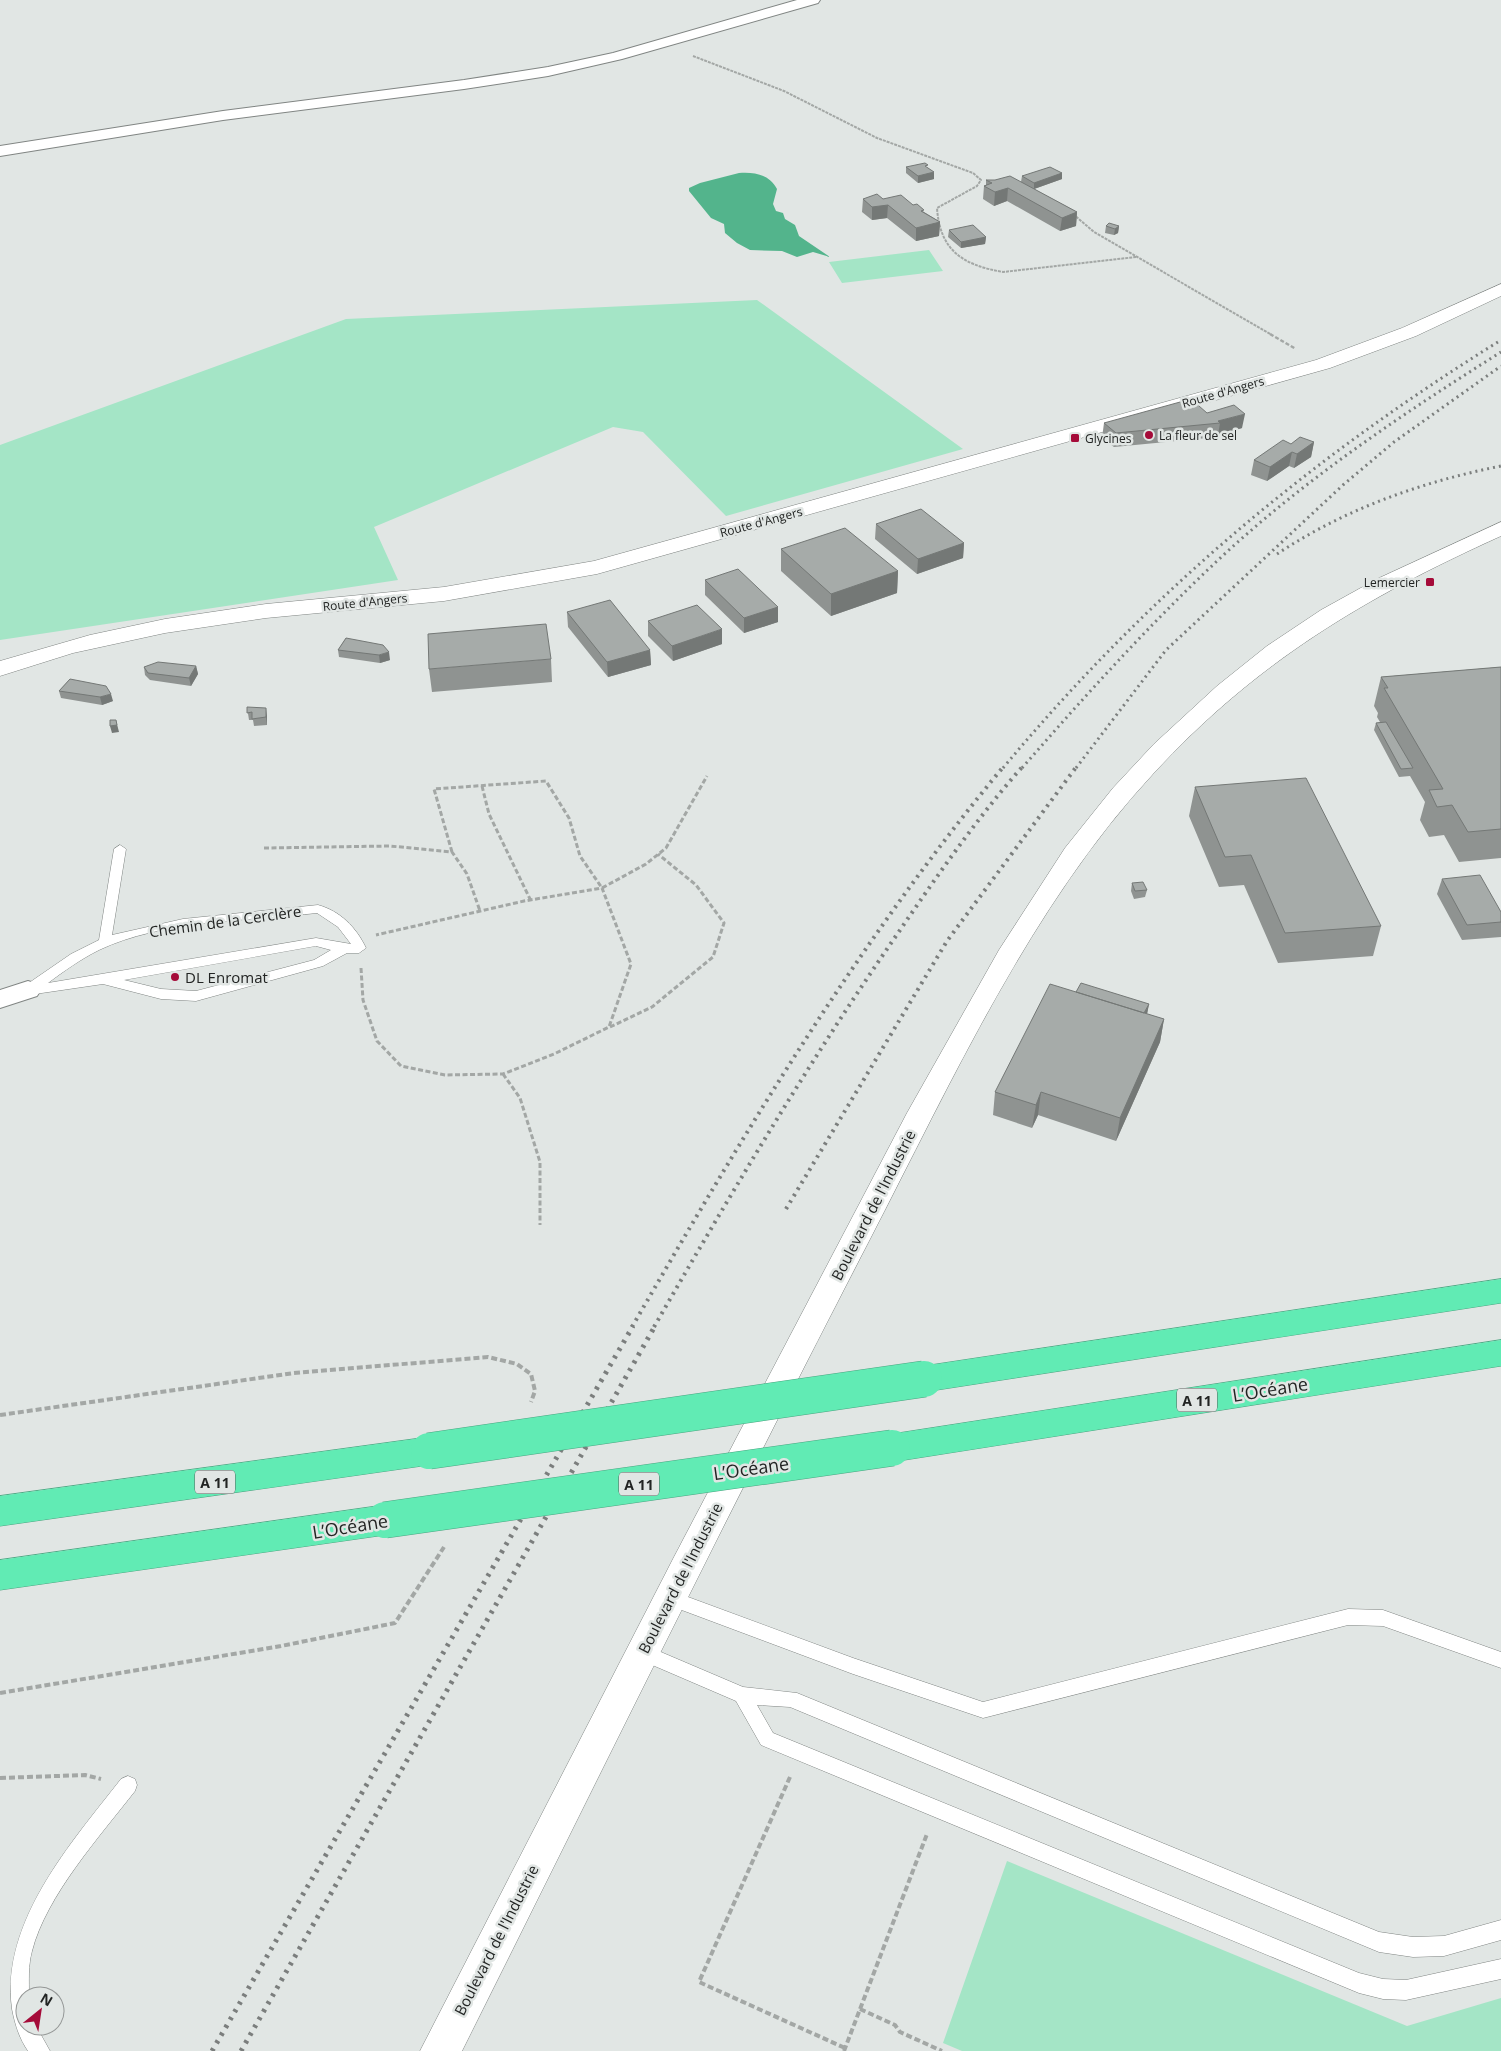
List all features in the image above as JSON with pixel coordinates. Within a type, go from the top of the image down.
[{"type":"highway","name":"A 11","points":[[0,1511],[924,1379],[1501,1291]]},
{"type":"highway","name":"L’Océane","points":[[0,1576],[263,1540],[385,1520],[892,1448],[1501,1353]]},
{"type":"street","points":[[0,152],[243,112],[500,78],[587,63],[663,45],[813,0]]},
{"type":"street","name":"Route d'Angers","points":[[0,669],[91,640],[187,622],[267,611],[444,594],[521,582],[597,567],[1323,364],[1409,332],[1501,289]]},
{"type":"street","name":"Boulevard de l'Industrie","points":[[440,2051],[669,1598],[934,1087],[1014,944],[1054,882],[1098,823],[1142,770],[1216,698],[1276,650],[1357,599],[1443,554],[1501,528]]},
{"type":"street","name":"Chemin de la Cerclère","points":[[0,999],[28,990]]},
{"type":"lane","points":[[105,942],[106,924],[120,849]]},
{"type":"lane","name":"Chemin de la Cerclère","points":[[28,990],[69,961],[105,942],[165,927],[318,909],[332,915],[358,944]]},
{"type":"lane","points":[[28,990],[316,942],[344,949]]},
{"type":"lane","points":[[103,979],[160,994],[196,996],[318,962],[358,944]]},
{"type":"lane","points":[[669,1598],[852,1666],[983,1710],[1348,1617],[1383,1618],[1501,1660]]},
{"type":"lane","points":[[642,1652],[742,1695],[791,1699],[1379,1942],[1413,1947],[1444,1946],[1501,1930]]},
{"type":"lane","points":[[742,1695],[767,1739],[1359,1983],[1406,1990],[1501,1970]]},
{"type":"lane","points":[[19,1986],[20,1964],[33,1918],[44,1896],[128,1784]]},
{"type":"lane","points":[[29,2036],[40,2051]]},
{"type":"path","points":[[663,45],[751,77],[877,138],[973,173],[981,180],[990,181]]},
{"type":"path","points":[[981,180],[978,186],[937,208],[938,223],[944,240],[954,254],[992,270],[1003,272],[1136,257]]},
{"type":"path","points":[[1071,213],[1079,217],[1094,232],[1323,364]]},
{"type":"path","points":[[658,854],[674,864],[708,897],[724,923],[713,956],[652,1007],[554,1054],[502,1074],[445,1076],[401,1066],[377,1041],[363,1000],[358,944],[530,899],[602,888],[624,878],[666,848],[707,776]]},
{"type":"path","points":[[480,911],[467,874],[452,852],[434,789],[546,781],[569,818],[580,856],[602,888],[631,964],[609,1027]]},
{"type":"path","points":[[482,786],[489,814],[530,899]]},
{"type":"path","points":[[264,848],[390,846],[452,852]]},
{"type":"path","points":[[502,1074],[520,1098],[540,1162],[540,1225]]},
{"type":"path","points":[[0,1778],[85,1775],[128,1784]]},
{"type":"path","points":[[790,1777],[698,1982],[844,2050],[927,1834]]},
{"type":"path","points":[[860,2009],[895,2025],[900,2032],[942,2051]]},
{"type":"shaded area","points":[[739,173],[761,175],[770,180],[777,189],[773,204],[776,211],[783,213],[785,219],[795,225],[799,236],[830,257],[813,252],[797,257],[782,251],[750,250],[737,243],[725,233],[724,224],[711,218],[689,191],[689,188],[700,183]]},
{"type":"shaded area","points":[[929,250],[943,271],[842,283],[829,262]]},
{"type":"shaded area","points":[[757,300],[963,449],[726,516],[643,432],[613,427],[374,527],[398,580],[0,640],[0,445],[346,319]]},
{"type":"shaded area","points":[[1007,1861],[1407,2026],[1501,1998],[1501,2051],[962,2051],[943,2043]]},
{"type":"building","points":[[925,163],[928,165],[925,166],[934,172],[918,176],[906,167]]},
{"type":"building","points":[[1050,167],[1062,173],[1034,183],[1022,176]]},
{"type":"building","points":[[1010,176],[1077,212],[1062,218],[1008,188],[995,192],[984,186],[992,183],[986,180]]},
{"type":"building","points":[[877,194],[883,199],[901,195],[913,205],[917,204],[924,210],[921,211],[940,222],[916,228],[888,205],[872,207],[863,199]]},
{"type":"building","points":[[1109,223],[1119,226],[1115,229],[1106,226]]},
{"type":"building","points":[[973,225],[986,237],[961,242],[949,230]]},
{"type":"building","points":[[1191,399],[1207,413],[1234,405],[1245,414],[1218,421],[1220,423],[1116,433],[1104,423]]},
{"type":"building","points":[[1300,437],[1314,442],[1297,454],[1292,452],[1270,467],[1254,460],[1283,440],[1291,444]]},
{"type":"building","points":[[921,509],[964,543],[918,559],[876,524]]},
{"type":"building","points":[[845,528],[898,571],[831,594],[781,549]]},
{"type":"building","points":[[738,569],[778,607],[744,618],[705,580]]},
{"type":"building","points":[[610,600],[650,650],[607,662],[567,612]]},
{"type":"building","points":[[697,605],[722,629],[672,646],[648,621]]},
{"type":"building","points":[[546,624],[551,659],[429,669],[428,634]]},
{"type":"building","points":[[346,638],[383,645],[389,652],[379,655],[338,650]]},
{"type":"building","points":[[158,662],[196,666],[189,678],[148,673],[144,667]]},
{"type":"building","points":[[1501,667],[1501,829],[1468,832],[1452,805],[1437,807],[1429,790],[1443,789],[1384,688],[1388,688],[1381,677]]},
{"type":"building","points":[[70,679],[106,686],[111,694],[100,697],[59,691]]},
{"type":"building","points":[[247,707],[266,708],[266,717],[252,719],[252,712],[247,713]]},
{"type":"building","points":[[110,720],[116,720],[117,725],[110,726]]},
{"type":"building","points":[[1386,722],[1413,768],[1401,769],[1376,723]]},
{"type":"building","points":[[1306,778],[1381,926],[1285,933],[1251,855],[1225,857],[1195,787]]},
{"type":"building","points":[[1480,875],[1501,912],[1501,922],[1467,925],[1442,879]]},
{"type":"building","points":[[1143,882],[1147,890],[1135,891],[1132,883]]},
{"type":"building","points":[[1081,983],[1149,1004],[1144,1013],[1076,992]]},
{"type":"building","points":[[1050,984],[1164,1019],[1120,1118],[1041,1092],[1036,1105],[995,1092]]},
{"type":"railway","points":[[1003,768],[1058,704],[1115,644],[1234,533],[1362,433],[1501,340]]},
{"type":"railway","points":[[1022,768],[1141,637],[1190,587],[1249,532],[1353,450],[1501,352]]},
{"type":"railway","points":[[1076,768],[1166,650],[1343,485],[1394,442],[1501,366]]},
{"type":"railway","points":[[1277,554],[1329,524],[1384,499],[1442,480],[1501,466]]},
{"type":"railway","points":[[632,1327],[761,1110],[853,968],[951,832],[1004,766]]},
{"type":"railway","points":[[654,1327],[772,1127],[865,981],[958,848],[1023,766]]},
{"type":"railway","points":[[786,1209],[947,941],[1077,766]]},
{"type":"railway","points":[[212,2051],[633,1326]]},
{"type":"railway","points":[[241,2051],[655,1326]]},
{"type":"place","name":"La fleur de sel","points":[[1149,435]]},
{"type":"place","name":"Glycines","points":[[1075,438]]},
{"type":"place","name":"Lemercier","points":[[1430,582]]},
{"type":"place","name":"DL Enromat","points":[[175,977]]}]
